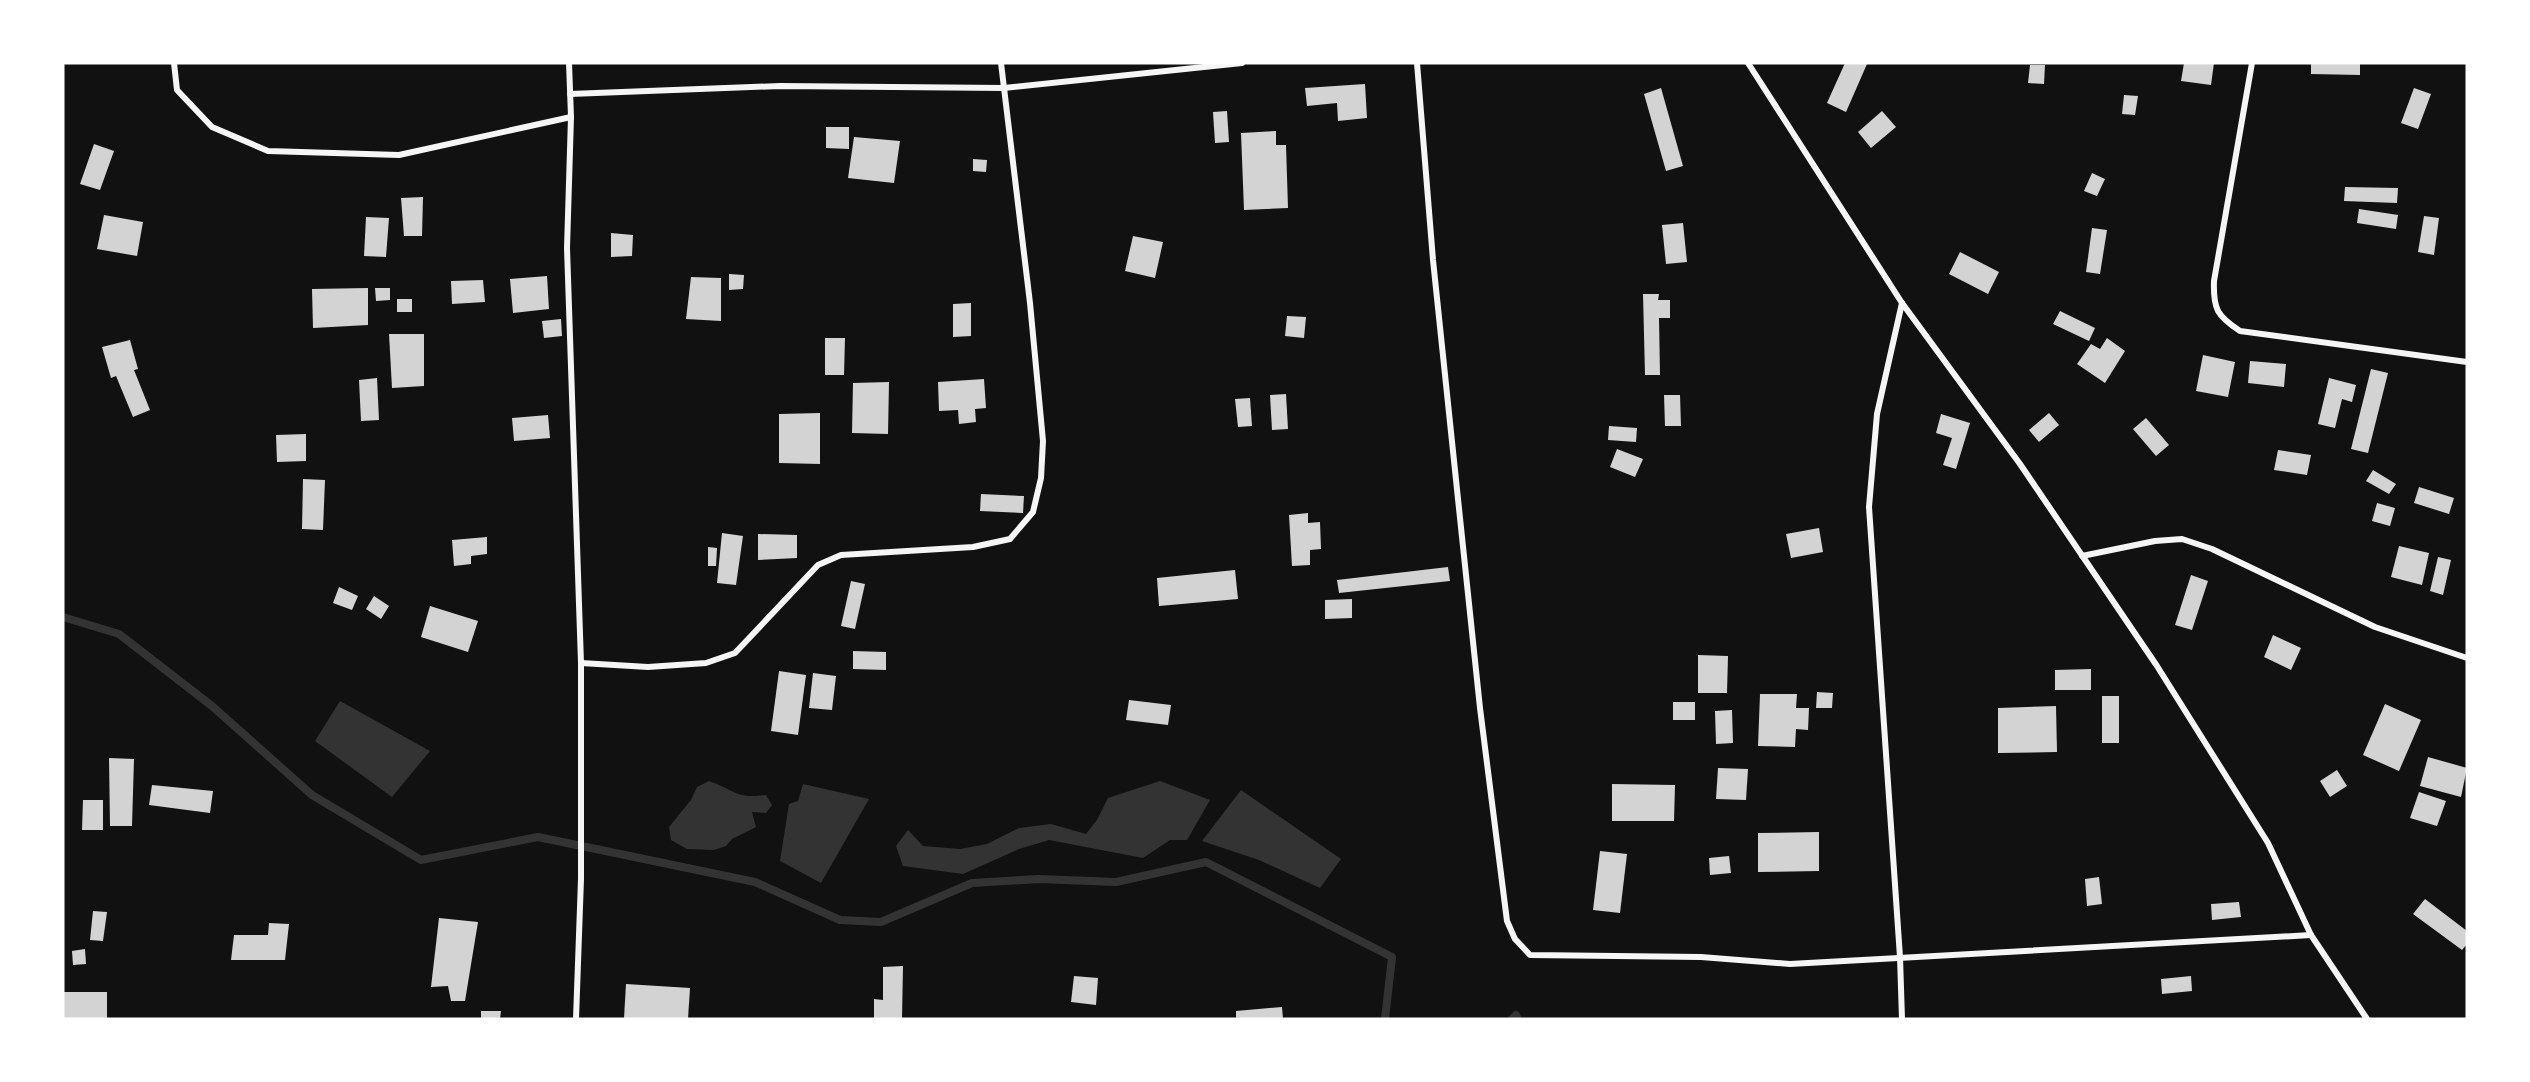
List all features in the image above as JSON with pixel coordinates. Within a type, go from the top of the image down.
[{"type":"street","points":[[174,63],[177,90],[212,127],[268,151],[399,155],[571,117]]},
{"type":"street","points":[[570,63],[571,117],[567,248],[581,663],[581,879],[576,1019]]},
{"type":"street","points":[[581,663],[648,667],[706,663],[735,652],[818,565],[841,555],[973,547],[1010,539],[1033,512],[1041,478],[1043,441],[1030,303],[1001,63]]},
{"type":"street","points":[[570,94],[780,86],[1004,88],[1242,63]]},
{"type":"street","points":[[1417,63],[1433,260],[1480,708],[1507,921],[1515,939],[1530,955],[1701,957],[1790,964],[2311,935]]},
{"type":"street","points":[[1748,63],[1902,303],[2020,464],[2157,666],[2252,815],[2268,843],[2311,935],[2367,1019]]},
{"type":"street","points":[[2252,63],[2214,281],[2214,297],[2221,319],[2240,331],[2467,362]]},
{"type":"street","points":[[1902,303],[1877,414],[1869,507],[1900,957],[1902,1019]]},
{"type":"street","points":[[2082,556],[2155,541],[2182,539],[2212,549],[2375,627],[2467,658]]},
{"type":"shaded area","points":[[340,701],[430,751],[392,797],[315,741]]},
{"type":"shaded area","points":[[709,781],[741,795],[766,795],[772,805],[766,813],[752,812],[756,827],[732,839],[726,846],[714,850],[687,849],[671,840],[669,827],[691,800],[697,787]]},
{"type":"shaded area","points":[[1160,781],[1210,800],[1187,840],[1170,840],[1143,858],[1049,840],[1019,849],[963,874],[903,866],[896,846],[908,830],[923,846],[960,849],[987,844],[1019,828],[1051,824],[1086,834],[1097,820],[1108,798]]},
{"type":"shaded area","points":[[803,784],[869,799],[821,883],[780,861],[789,804],[798,801]]},
{"type":"shaded area","points":[[1241,790],[1341,859],[1320,888],[1259,860],[1202,841]]},
{"type":"building","points":[[1845,63],[1867,64],[1846,112],[1827,103]]},
{"type":"building","points":[[2184,63],[2214,63],[2211,85],[2181,81]]},
{"type":"building","points":[[2311,63],[2360,63],[2360,75],[2311,74]]},
{"type":"building","points":[[2030,65],[2045,65],[2044,84],[2028,83]]},
{"type":"building","points":[[1365,84],[1367,118],[1338,121],[1337,103],[1307,106],[1305,88]]},
{"type":"building","points":[[1661,88],[1683,166],[1666,171],[1644,94]]},
{"type":"building","points":[[2414,88],[2431,94],[2418,129],[2401,123]]},
{"type":"building","points":[[2124,95],[2138,96],[2135,115],[2122,114]]},
{"type":"building","points":[[1227,111],[1229,142],[1215,143],[1213,112]]},
{"type":"building","points":[[1882,111],[1896,127],[1871,148],[1858,132]]},
{"type":"building","points":[[826,127],[849,127],[849,149],[826,148]]},
{"type":"building","points":[[1276,131],[1276,145],[1286,145],[1288,208],[1244,210],[1241,133]]},
{"type":"building","points":[[854,137],[900,141],[894,183],[848,178]]},
{"type":"building","points":[[94,144],[114,151],[100,190],[80,184]]},
{"type":"building","points":[[973,159],[987,160],[986,172],[973,171]]},
{"type":"building","points":[[2092,173],[2105,179],[2097,196],[2084,191]]},
{"type":"building","points":[[2345,187],[2398,188],[2397,203],[2344,201]]},
{"type":"building","points":[[423,197],[422,236],[404,236],[401,198]]},
{"type":"building","points":[[2359,209],[2398,215],[2396,229],[2357,223]]},
{"type":"building","points":[[104,215],[143,222],[137,256],[97,249]]},
{"type":"building","points":[[2424,216],[2439,218],[2434,255],[2418,252]]},
{"type":"building","points":[[366,217],[389,218],[386,257],[364,256]]},
{"type":"building","points":[[1683,223],[1687,262],[1666,264],[1662,225]]},
{"type":"building","points":[[2092,228],[2107,230],[2100,274],[2086,272]]},
{"type":"building","points":[[611,233],[633,235],[632,256],[611,257]]},
{"type":"building","points":[[1133,236],[1163,242],[1155,278],[1125,271]]},
{"type":"building","points":[[1960,252],[1999,272],[1988,294],[1949,274]]},
{"type":"building","points":[[729,274],[744,275],[743,289],[729,290]]},
{"type":"building","points":[[547,276],[549,309],[513,313],[510,279]]},
{"type":"building","points":[[691,277],[721,278],[721,321],[686,319]]},
{"type":"building","points":[[483,280],[485,302],[452,304],[451,281]]},
{"type":"building","points":[[368,288],[368,325],[313,328],[312,289]]},
{"type":"building","points":[[375,288],[390,288],[390,300],[376,301]]},
{"type":"building","points":[[1643,294],[1659,294],[1658,300],[1670,300],[1670,318],[1659,318],[1660,375],[1645,375]]},
{"type":"building","points":[[397,299],[412,299],[412,312],[397,312]]},
{"type":"building","points":[[971,303],[971,336],[953,337],[953,304]]},
{"type":"building","points":[[2060,311],[2095,328],[2089,341],[2053,324]]},
{"type":"building","points":[[1287,316],[1306,317],[1304,338],[1285,336]]},
{"type":"building","points":[[561,319],[562,336],[544,338],[542,321]]},
{"type":"building","points":[[389,334],[424,334],[424,386],[392,388]]},
{"type":"building","points":[[825,338],[845,338],[844,375],[825,375]]},
{"type":"building","points":[[2107,338],[2125,351],[2105,383],[2077,364],[2091,344],[2100,349]]},
{"type":"building","points":[[130,340],[138,369],[134,370],[150,410],[133,417],[116,376],[111,378],[102,347]]},
{"type":"building","points":[[2203,355],[2235,362],[2228,397],[2196,391]]},
{"type":"building","points":[[2250,361],[2286,364],[2284,387],[2248,383]]},
{"type":"building","points":[[2371,369],[2388,373],[2368,453],[2351,449]]},
{"type":"building","points":[[377,378],[379,420],[361,421],[359,380]]},
{"type":"building","points":[[2329,378],[2356,385],[2352,402],[2342,399],[2335,428],[2318,424]]},
{"type":"building","points":[[984,379],[986,408],[975,409],[976,422],[959,424],[958,410],[939,411],[938,382]]},
{"type":"building","points":[[889,382],[888,434],[852,433],[853,383]]},
{"type":"building","points":[[1286,394],[1288,429],[1272,430],[1270,395]]},
{"type":"building","points":[[1664,395],[1680,395],[1681,426],[1665,426]]},
{"type":"building","points":[[1250,398],[1252,426],[1238,427],[1235,399]]},
{"type":"building","points":[[820,413],[820,464],[779,463],[779,414]]},
{"type":"building","points":[[2049,413],[2059,425],[2039,442],[2029,430]]},
{"type":"building","points":[[1941,414],[1970,423],[1956,469],[1943,465],[1952,438],[1936,433]]},
{"type":"building","points":[[548,415],[550,438],[514,441],[512,418]]},
{"type":"building","points":[[2146,418],[2169,445],[2156,456],[2133,429]]},
{"type":"building","points":[[1609,426],[1637,428],[1636,442],[1608,440]]},
{"type":"building","points":[[306,434],[306,461],[277,462],[276,435]]},
{"type":"building","points":[[1617,449],[1643,459],[1635,477],[1610,467]]},
{"type":"building","points":[[2278,450],[2311,455],[2307,475],[2274,470]]},
{"type":"building","points":[[2373,470],[2396,484],[2389,494],[2366,481]]},
{"type":"building","points":[[303,479],[325,480],[323,530],[302,529]]},
{"type":"building","points":[[2419,487],[2454,498],[2449,514],[2414,503]]},
{"type":"building","points":[[981,494],[1024,496],[1023,513],[980,511]]},
{"type":"building","points":[[2377,503],[2395,508],[2390,526],[2372,521]]},
{"type":"building","points":[[1308,513],[1308,523],[1320,522],[1321,549],[1310,550],[1310,565],[1292,566],[1289,515]]},
{"type":"building","points":[[1819,528],[1823,552],[1791,558],[1786,534]]},
{"type":"building","points":[[722,533],[743,536],[736,585],[717,583]]},
{"type":"building","points":[[758,534],[797,535],[797,558],[758,560]]},
{"type":"building","points":[[487,537],[487,554],[471,556],[471,564],[454,566],[452,540]]},
{"type":"building","points":[[2399,546],[2429,553],[2422,585],[2391,577]]},
{"type":"building","points":[[708,547],[717,548],[716,566],[708,566]]},
{"type":"building","points":[[2438,557],[2451,560],[2443,595],[2430,591]]},
{"type":"building","points":[[1448,567],[1450,581],[1339,593],[1337,580]]},
{"type":"building","points":[[1235,570],[1238,599],[1159,606],[1157,578]]},
{"type":"building","points":[[2191,575],[2208,581],[2192,630],[2175,625]]},
{"type":"building","points":[[851,581],[865,584],[855,629],[841,626]]},
{"type":"building","points":[[339,587],[358,596],[352,610],[333,603]]},
{"type":"building","points":[[374,596],[389,606],[381,619],[366,609]]},
{"type":"building","points":[[1352,599],[1352,618],[1325,619],[1325,600]]},
{"type":"building","points":[[430,606],[478,621],[468,652],[421,637]]},
{"type":"building","points":[[2273,635],[2301,648],[2291,670],[2264,657]]},
{"type":"building","points":[[853,651],[886,652],[886,670],[853,669]]},
{"type":"building","points":[[1698,655],[1728,656],[1727,693],[1698,693]]},
{"type":"building","points":[[2091,669],[2091,690],[2055,690],[2055,670]]},
{"type":"building","points":[[779,671],[806,675],[798,735],[771,731]]},
{"type":"building","points":[[813,673],[836,676],[832,710],[809,708]]},
{"type":"building","points":[[1817,692],[1833,693],[1832,708],[1816,708]]},
{"type":"building","points":[[1760,694],[1797,694],[1796,708],[1809,708],[1808,730],[1796,729],[1795,747],[1758,746]]},
{"type":"building","points":[[2102,696],[2119,696],[2119,743],[2102,743]]},
{"type":"building","points":[[1129,700],[1171,705],[1168,725],[1126,720]]},
{"type":"building","points":[[1673,702],[1695,702],[1695,720],[1673,720]]},
{"type":"building","points":[[2385,704],[2421,720],[2399,771],[2363,755]]},
{"type":"building","points":[[2056,706],[2057,752],[1998,753],[1998,708]]},
{"type":"building","points":[[1732,710],[1733,743],[1716,744],[1715,711]]},
{"type":"building","points":[[2428,757],[2467,768],[2461,797],[2420,786]]},
{"type":"building","points":[[109,758],[134,759],[132,826],[110,826]]},
{"type":"building","points":[[1718,768],[1748,769],[1746,800],[1716,799]]},
{"type":"building","points":[[2337,770],[2347,786],[2330,797],[2320,781]]},
{"type":"building","points":[[1612,784],[1675,785],[1674,821],[1612,821]]},
{"type":"building","points":[[152,785],[213,791],[210,813],[149,805]]},
{"type":"building","points":[[2419,792],[2446,801],[2437,826],[2410,818]]},
{"type":"building","points":[[83,800],[103,800],[103,830],[82,830]]},
{"type":"building","points":[[1819,832],[1819,871],[1758,872],[1758,833]]},
{"type":"building","points":[[1600,851],[1627,854],[1620,913],[1593,910]]},
{"type":"building","points":[[1729,856],[1731,873],[1710,875],[1709,858]]},
{"type":"building","points":[[2099,877],[2102,904],[2087,906],[2085,879]]},
{"type":"building","points":[[2425,899],[2467,931],[2467,944],[2462,950],[2413,914]]},
{"type":"building","points":[[2239,902],[2241,917],[2212,920],[2211,904]]},
{"type":"building","points":[[93,911],[107,912],[103,941],[90,940]]},
{"type":"building","points":[[439,918],[478,922],[465,1001],[451,1001],[448,986],[431,987]]},
{"type":"building","points":[[269,923],[289,924],[285,960],[231,960],[234,935],[268,935]]},
{"type":"building","points":[[85,949],[86,964],[73,965],[72,951]]},
{"type":"building","points":[[903,966],[902,1019],[874,1019],[874,999],[883,1000],[883,967]]},
{"type":"building","points":[[1074,976],[1098,978],[1096,1005],[1071,1002]]},
{"type":"building","points":[[2191,976],[2192,991],[2162,994],[2161,979]]},
{"type":"building","points":[[626,984],[690,988],[688,1019],[624,1018]]},
{"type":"building","points":[[63,992],[107,992],[107,1019],[63,1019]]},
{"type":"building","points":[[1282,1007],[1283,1019],[1236,1019],[1236,1011]]},
{"type":"building","points":[[481,1011],[501,1011],[500,1019],[481,1019]]},
{"type":"waterway","points":[[63,617],[119,634],[212,706],[312,795],[421,860],[538,837],[755,882],[840,920],[881,922],[972,883],[1039,879],[1116,882],[1206,862],[1392,957],[1385,1019]]},
{"type":"waterway","points":[[1512,1019],[1516,1015],[1518,1019]]}]
